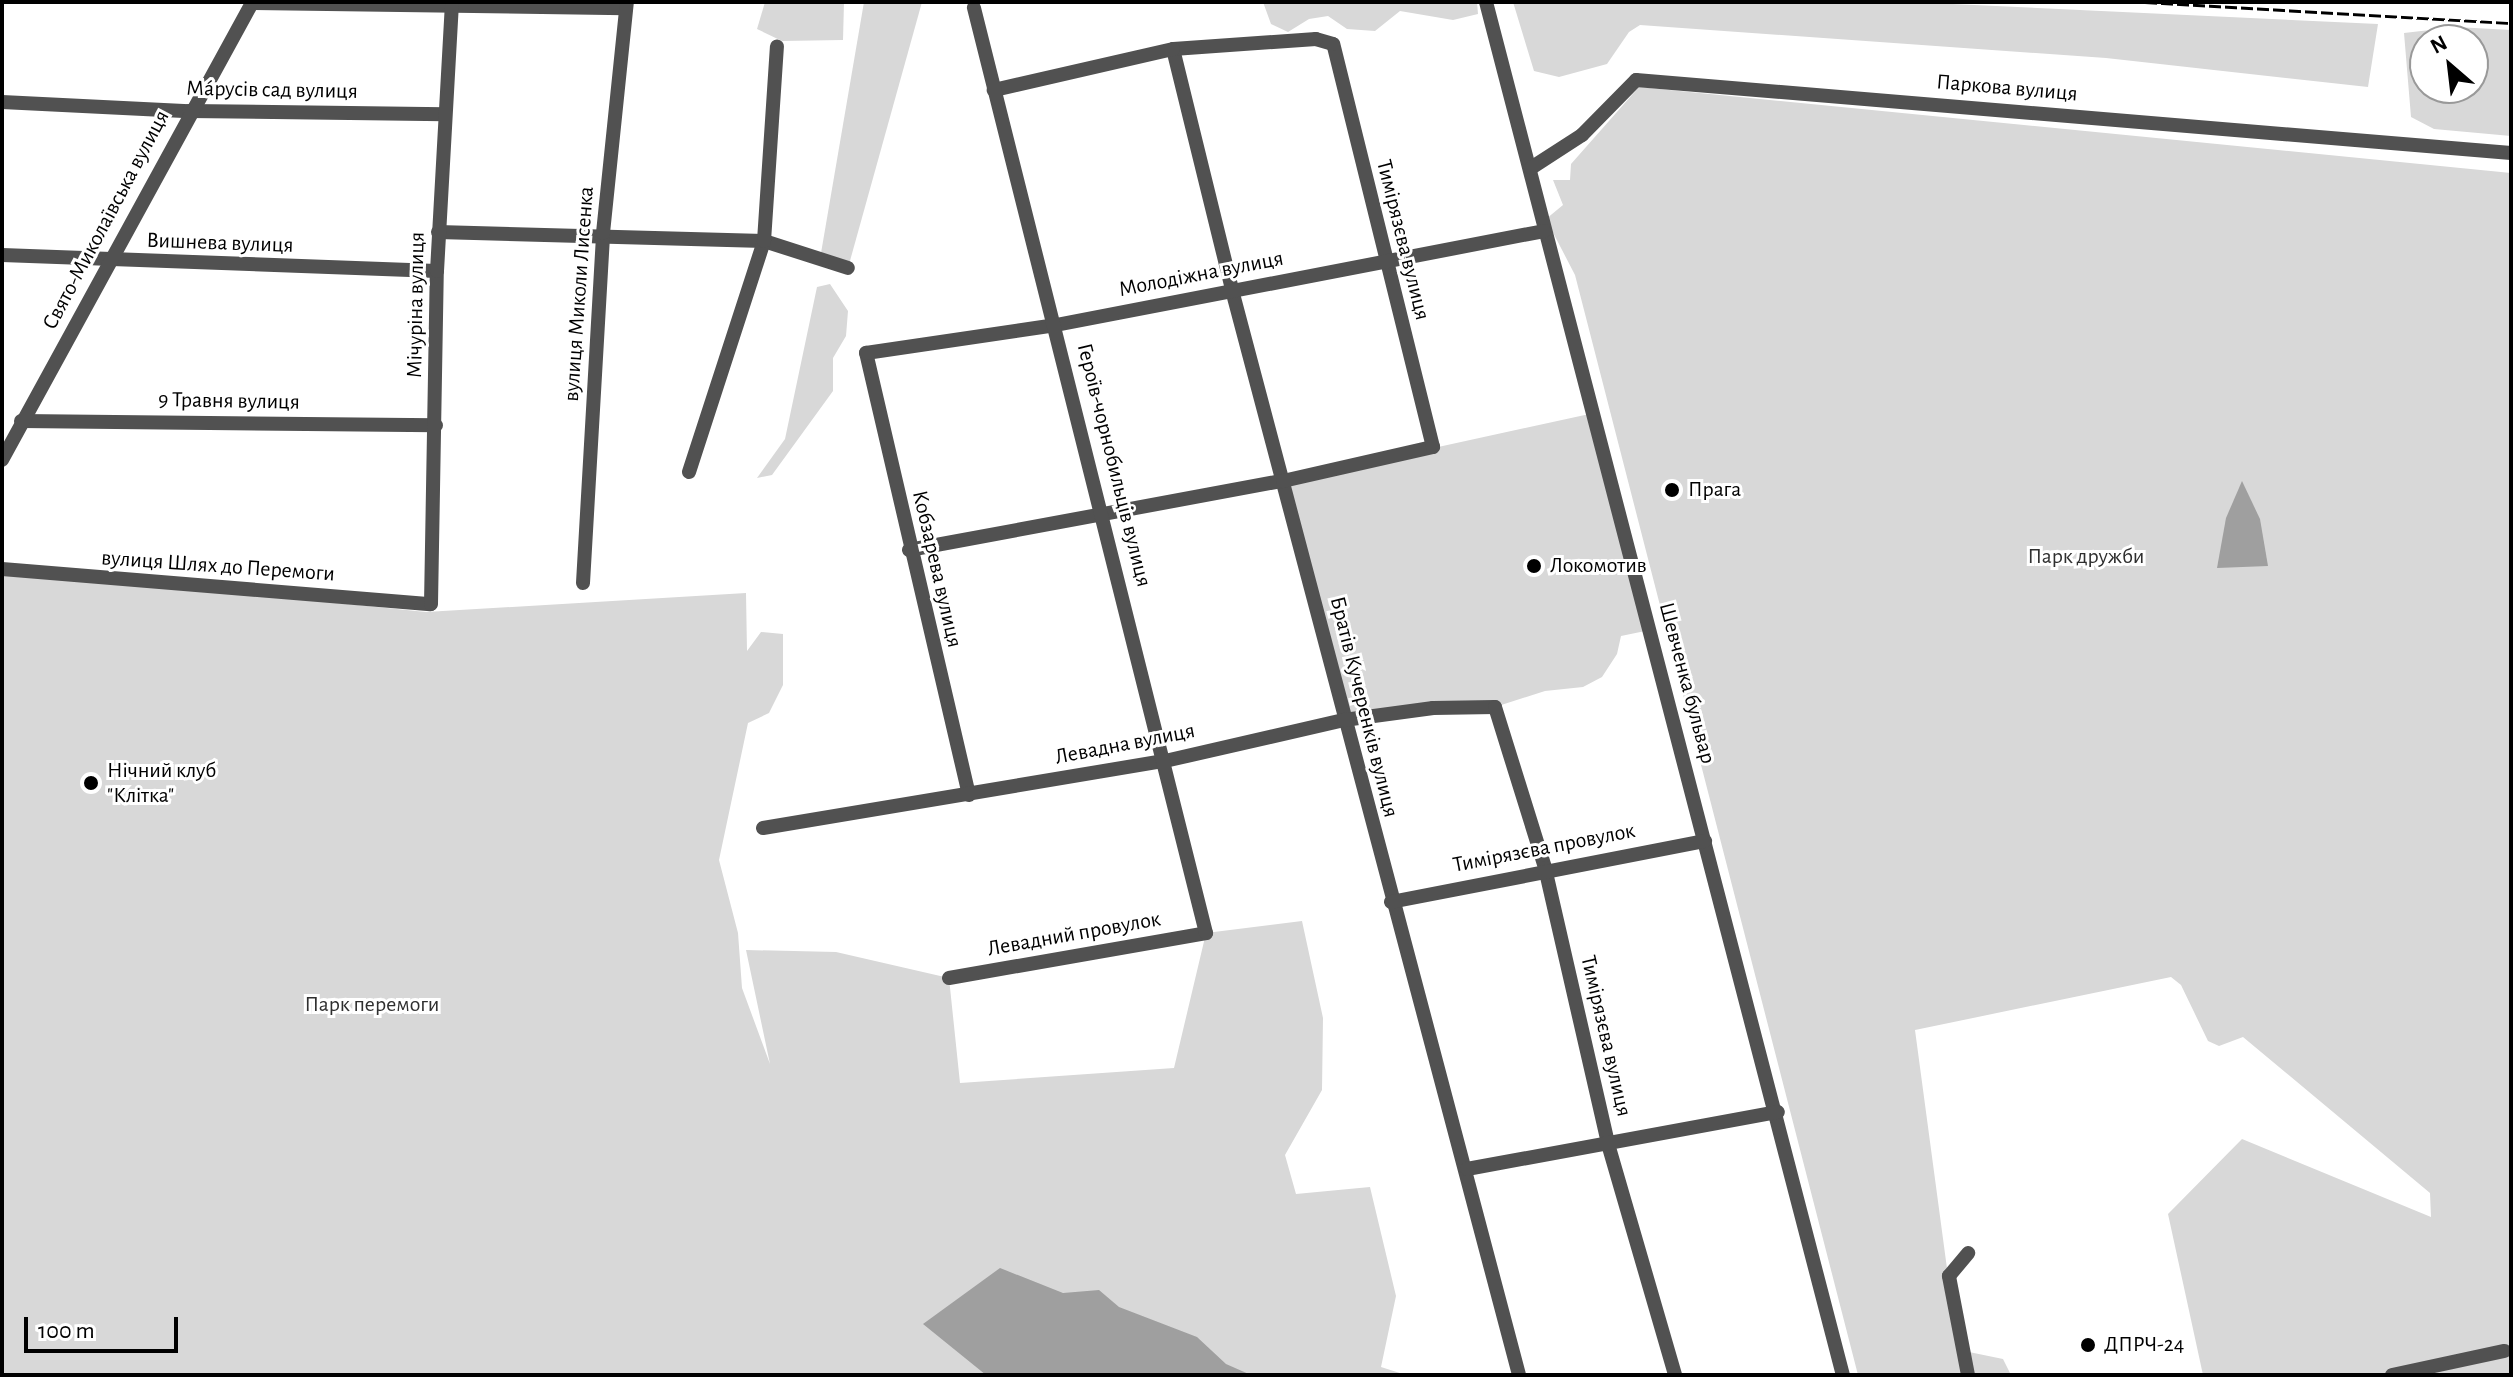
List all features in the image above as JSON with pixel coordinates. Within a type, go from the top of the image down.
[{"type":"street","name":"Шевченка бульвар","points":[[1486,2],[1778,1112],[1843,1375]]},
{"type":"street","points":[[252,3],[627,5]]},
{"type":"street","name":"Свято-Миколаївська вулиця","points":[[2,460],[112,262],[189,111],[252,3]]},
{"type":"street","name":"вулиця Миколи Лисенка","points":[[583,583],[603,233],[627,5]]},
{"type":"street","name":"Мічуріна вулиця","points":[[431,604],[438,232],[452,6]]},
{"type":"street","name":"Героїв-чорнобильців вулиця","points":[[974,8],[1104,513],[1206,933]]},
{"type":"street","name":"Тимірязєва вулиця","points":[[1173,49],[1316,39],[1333,44],[1433,447],[1283,481]]},
{"type":"street","points":[[689,472],[764,241],[777,46]]},
{"type":"street","points":[[994,90],[1173,49]]},
{"type":"street","name":"Братів Кучеренків вулиця","points":[[1173,49],[1232,290],[1391,902],[1467,1169],[1519,1375]]},
{"type":"street","name":"Паркова вулиця","points":[[1531,168],[1582,135],[1636,80],[2511,153]]},
{"type":"street","name":"Мáрусів сад вулиця","points":[[2,102],[189,111],[445,114]]},
{"type":"street","name":"Молодіжна вулиця","points":[[866,353],[1056,325],[1232,290],[1386,264],[1544,231]]},
{"type":"street","points":[[438,232],[603,233],[764,241],[848,268]]},
{"type":"street","name":"Вишнева вулиця","points":[[2,255],[112,262],[437,271]]},
{"type":"street","name":"Кобзарева вулиця","points":[[866,353],[909,550],[969,795]]},
{"type":"street","name":"9 Травня вулиця","points":[[21,421],[436,425]]},
{"type":"street","points":[[909,550],[1283,481]]},
{"type":"street","name":"вулиця Шлях до Перемоги","points":[[2,569],[431,604]]},
{"type":"street","name":"Тимірязєва вулиця","points":[[1495,707],[1545,868],[1608,1144],[1675,1375]]},
{"type":"street","name":"Левадна вулиця","points":[[763,828],[1165,761],[1344,720],[1433,708],[1495,707]]},
{"type":"street","name":"Тимірязєва провулок","points":[[1391,902],[1545,868],[1705,841]]},
{"type":"street","name":"Левадний провулок","points":[[949,978],[1206,933]]},
{"type":"street","points":[[1467,1169],[1778,1112]]},
{"type":"street","points":[[1968,1253],[1949,1276],[1968,1375]]},
{"type":"street","points":[[2392,1375],[2504,1351]]},
{"type":"green space","points":[[765,2],[844,2],[843,40],[782,41],[757,29]]},
{"type":"green space","points":[[864,2],[922,2],[848,268],[820,259]]},
{"type":"green space","points":[[1263,2],[1477,2],[1478,14],[1453,20],[1400,11],[1375,31],[1347,29],[1328,16],[1309,19],[1288,32],[1271,24]]},
{"type":"green space","points":[[1513,2],[1909,2],[2378,24],[2368,87],[2106,58],[1640,25],[1629,32],[1607,64],[1559,77],[1534,71]]},
{"type":"green space","points":[[2489,29],[2511,30],[2511,136],[2434,129],[2411,117],[2410,104],[2489,104]]},
{"type":"green space","points":[[2409,32],[2409,93],[2404,33]]},
{"type":"green space","name":"Парк дружби","points":[[1639,87],[2511,173],[2511,1375],[2203,1375],[2168,1214],[2242,1139],[2431,1217],[2430,1193],[2243,1037],[2219,1046],[2208,1041],[2181,985],[2171,977],[1915,1030],[1957,1343],[1969,1352],[2003,1359],[2011,1375],[1858,1375],[1575,275],[1546,219],[1563,205],[1553,180],[1570,180],[1571,164]]},
{"type":"green space","points":[[830,284],[848,311],[846,336],[833,358],[833,391],[772,475],[757,478],[785,439],[817,287]]},
{"type":"green space","points":[[1594,413],[1650,630],[1621,636],[1617,654],[1602,677],[1583,687],[1545,691],[1495,707],[1344,720],[1283,481]]},
{"type":"green space","name":"Парк перемоги","points":[[2,569],[426,612],[746,593],[747,651],[761,632],[783,634],[783,685],[769,713],[748,723],[719,860],[738,933],[742,988],[770,1064],[746,950],[836,952],[949,978],[960,1083],[1174,1068],[1206,933],[1302,921],[1323,1018],[1322,1090],[1285,1155],[1296,1194],[1370,1187],[1396,1296],[1381,1367],[1406,1375],[2,1375]]},
{"type":"shaded area","points":[[2242,481],[2260,519],[2268,566],[2217,568],[2226,518]]},
{"type":"shaded area","points":[[1000,1268],[1063,1293],[1099,1290],[1119,1307],[1197,1337],[1226,1364],[1251,1375],[986,1375],[923,1324]]},
{"type":"railway","points":[[2145,2],[2511,23]]},
{"type":"place","name":"Прага","points":[[1672,490]]},
{"type":"place","name":"Локомотив","points":[[1534,566]]},
{"type":"place","name":"Нічний клуб \"Клітка\"","points":[[91,783]]},
{"type":"place","name":"ДПРЧ-24","points":[[2088,1345]]}]
